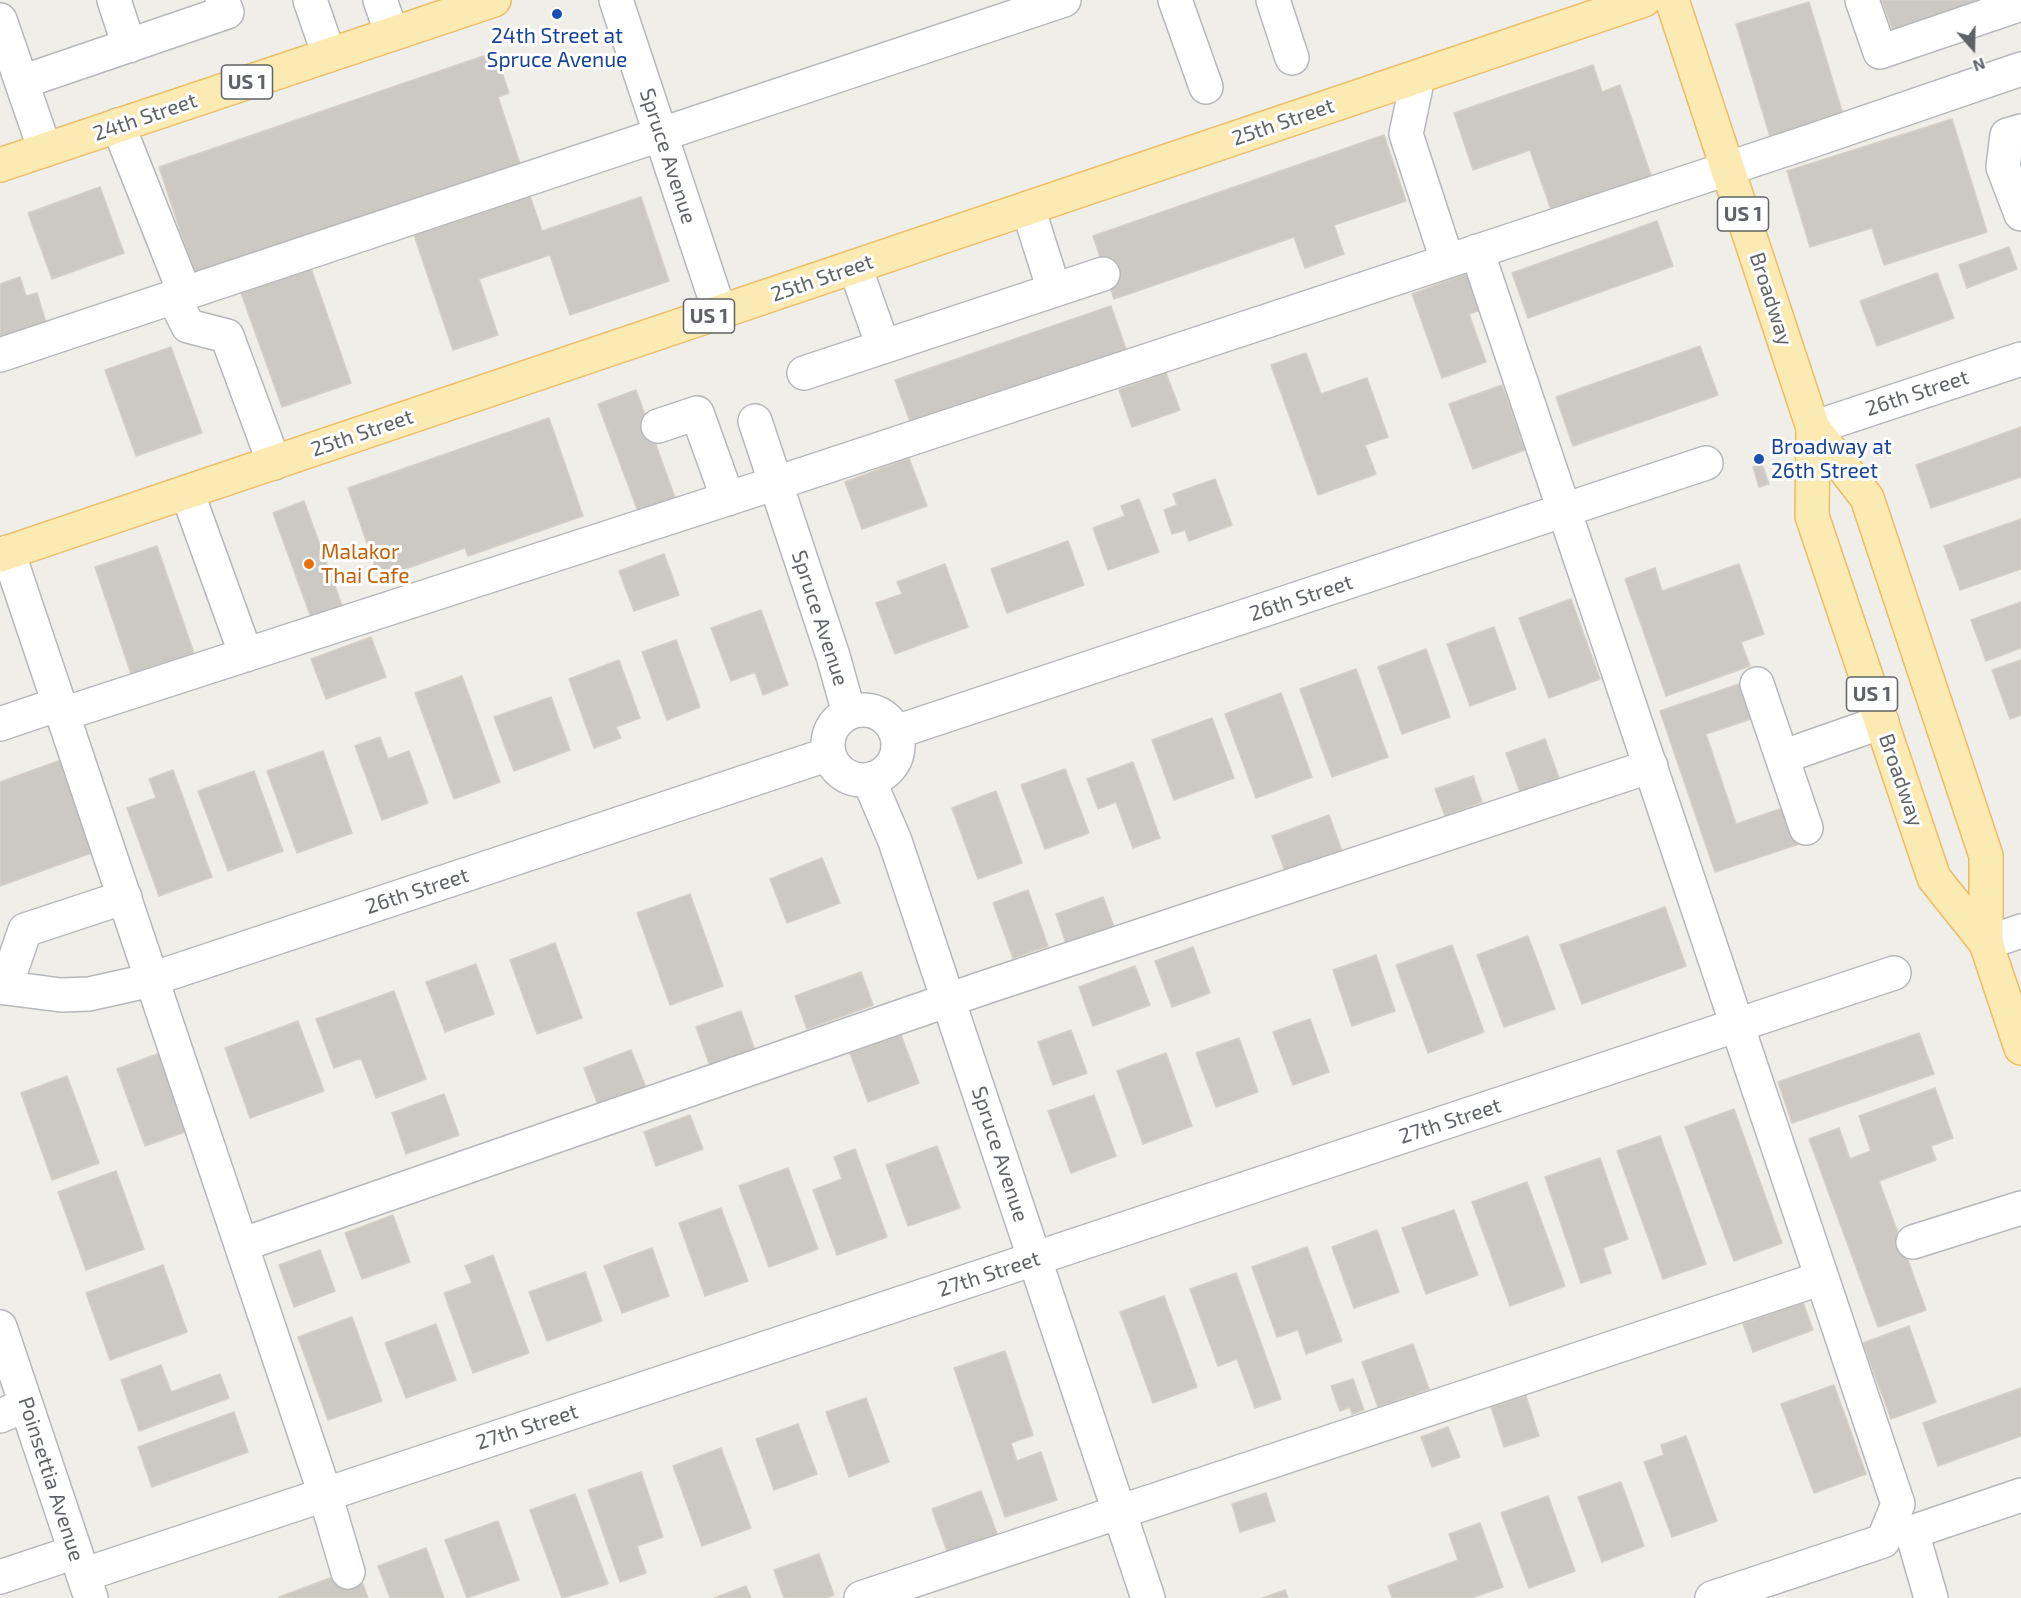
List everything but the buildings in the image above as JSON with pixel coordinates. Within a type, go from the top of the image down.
[{"type":"main road","name":"24th Street","points":[[0,165],[494,0]]},
{"type":"main road","name":"25th Street","points":[[4,554],[1644,0]]},
{"type":"main road","name":"Broadway","points":[[1672,0],[1813,428],[1812,516],[1934,878],[1986,942]]},
{"type":"main road","name":"Broadway","points":[[1813,428],[1867,498],[1986,856],[1986,942],[2021,1048]]},
{"type":"street","points":[[114,0],[129,46]]},
{"type":"street","points":[[15,90],[129,46],[227,12],[222,0]]},
{"type":"street","points":[[310,0],[329,55]]},
{"type":"street","points":[[380,0],[392,34]]},
{"type":"street","name":"Spruce Avenue","points":[[616,0],[720,313]]},
{"type":"street","points":[[0,356],[1064,0]]},
{"type":"street","points":[[1174,0],[1206,87]]},
{"type":"street","points":[[1273,0],[1292,58]]},
{"type":"street","points":[[1862,0],[1880,52],[2021,4]]},
{"type":"street","points":[[0,21],[15,90],[45,150]]},
{"type":"street","points":[[0,724],[61,709],[246,655],[728,499],[2021,69]]},
{"type":"street","points":[[1418,77],[1406,134],[1462,255],[1566,510],[1898,1504],[1897,1536],[1931,1598]]},
{"type":"street","points":[[118,125],[180,296],[188,326],[227,336],[274,463]]},
{"type":"street","points":[[2021,130],[2007,135],[2004,167],[2021,214]]},
{"type":"street","points":[[1028,208],[1054,290]]},
{"type":"street","points":[[855,267],[883,346]]},
{"type":"street","points":[[804,373],[1103,274]]},
{"type":"street","name":"26th Street","points":[[1813,428],[2021,359]]},
{"type":"street","points":[[658,426],[697,413],[728,499]]},
{"type":"street","name":"Spruce Avenue","points":[[755,421],[849,713]]},
{"type":"street","name":"26th Street","points":[[896,732],[1706,463]]},
{"type":"street","points":[[187,492],[246,655]]},
{"type":"street","points":[[4,554],[61,709],[153,979],[325,1494],[348,1572]]},
{"type":"street","points":[[1757,684],[1806,828]]},
{"type":"street","points":[[860,710],[882,715],[896,732],[898,742],[894,762],[879,776],[869,780],[859,780],[840,771],[829,754],[829,734],[834,725],[849,713],[860,710]]},
{"type":"street","points":[[1782,757],[1882,722]]},
{"type":"street","name":"26th Street","points":[[2,988],[33,993],[89,994],[153,979],[829,754]]},
{"type":"street","points":[[241,1245],[948,1000],[1651,766]]},
{"type":"street","name":"Spruce Avenue","points":[[869,780],[895,841],[1148,1598]]},
{"type":"street","points":[[2,988],[25,930],[125,897]]},
{"type":"street","points":[[1986,942],[2021,931]]},
{"type":"street","name":"27th Street","points":[[0,1577],[83,1575],[1894,973]]},
{"type":"street","points":[[1913,1242],[2021,1208]]},
{"type":"street","points":[[861,1598],[1822,1278]]},
{"type":"street","name":"Poinsettia Avenue","points":[[0,1327],[13,1411],[83,1575]]},
{"type":"street","points":[[1712,1598],[2021,1495]]},
{"type":"place","name":"24th Street at Spruce Avenue","points":[[557,14]]},
{"type":"place","name":"Broadway at 26th Street","points":[[1759,459]]},
{"type":"place","name":"Malakor Thai Cafe","points":[[309,564]]}]
